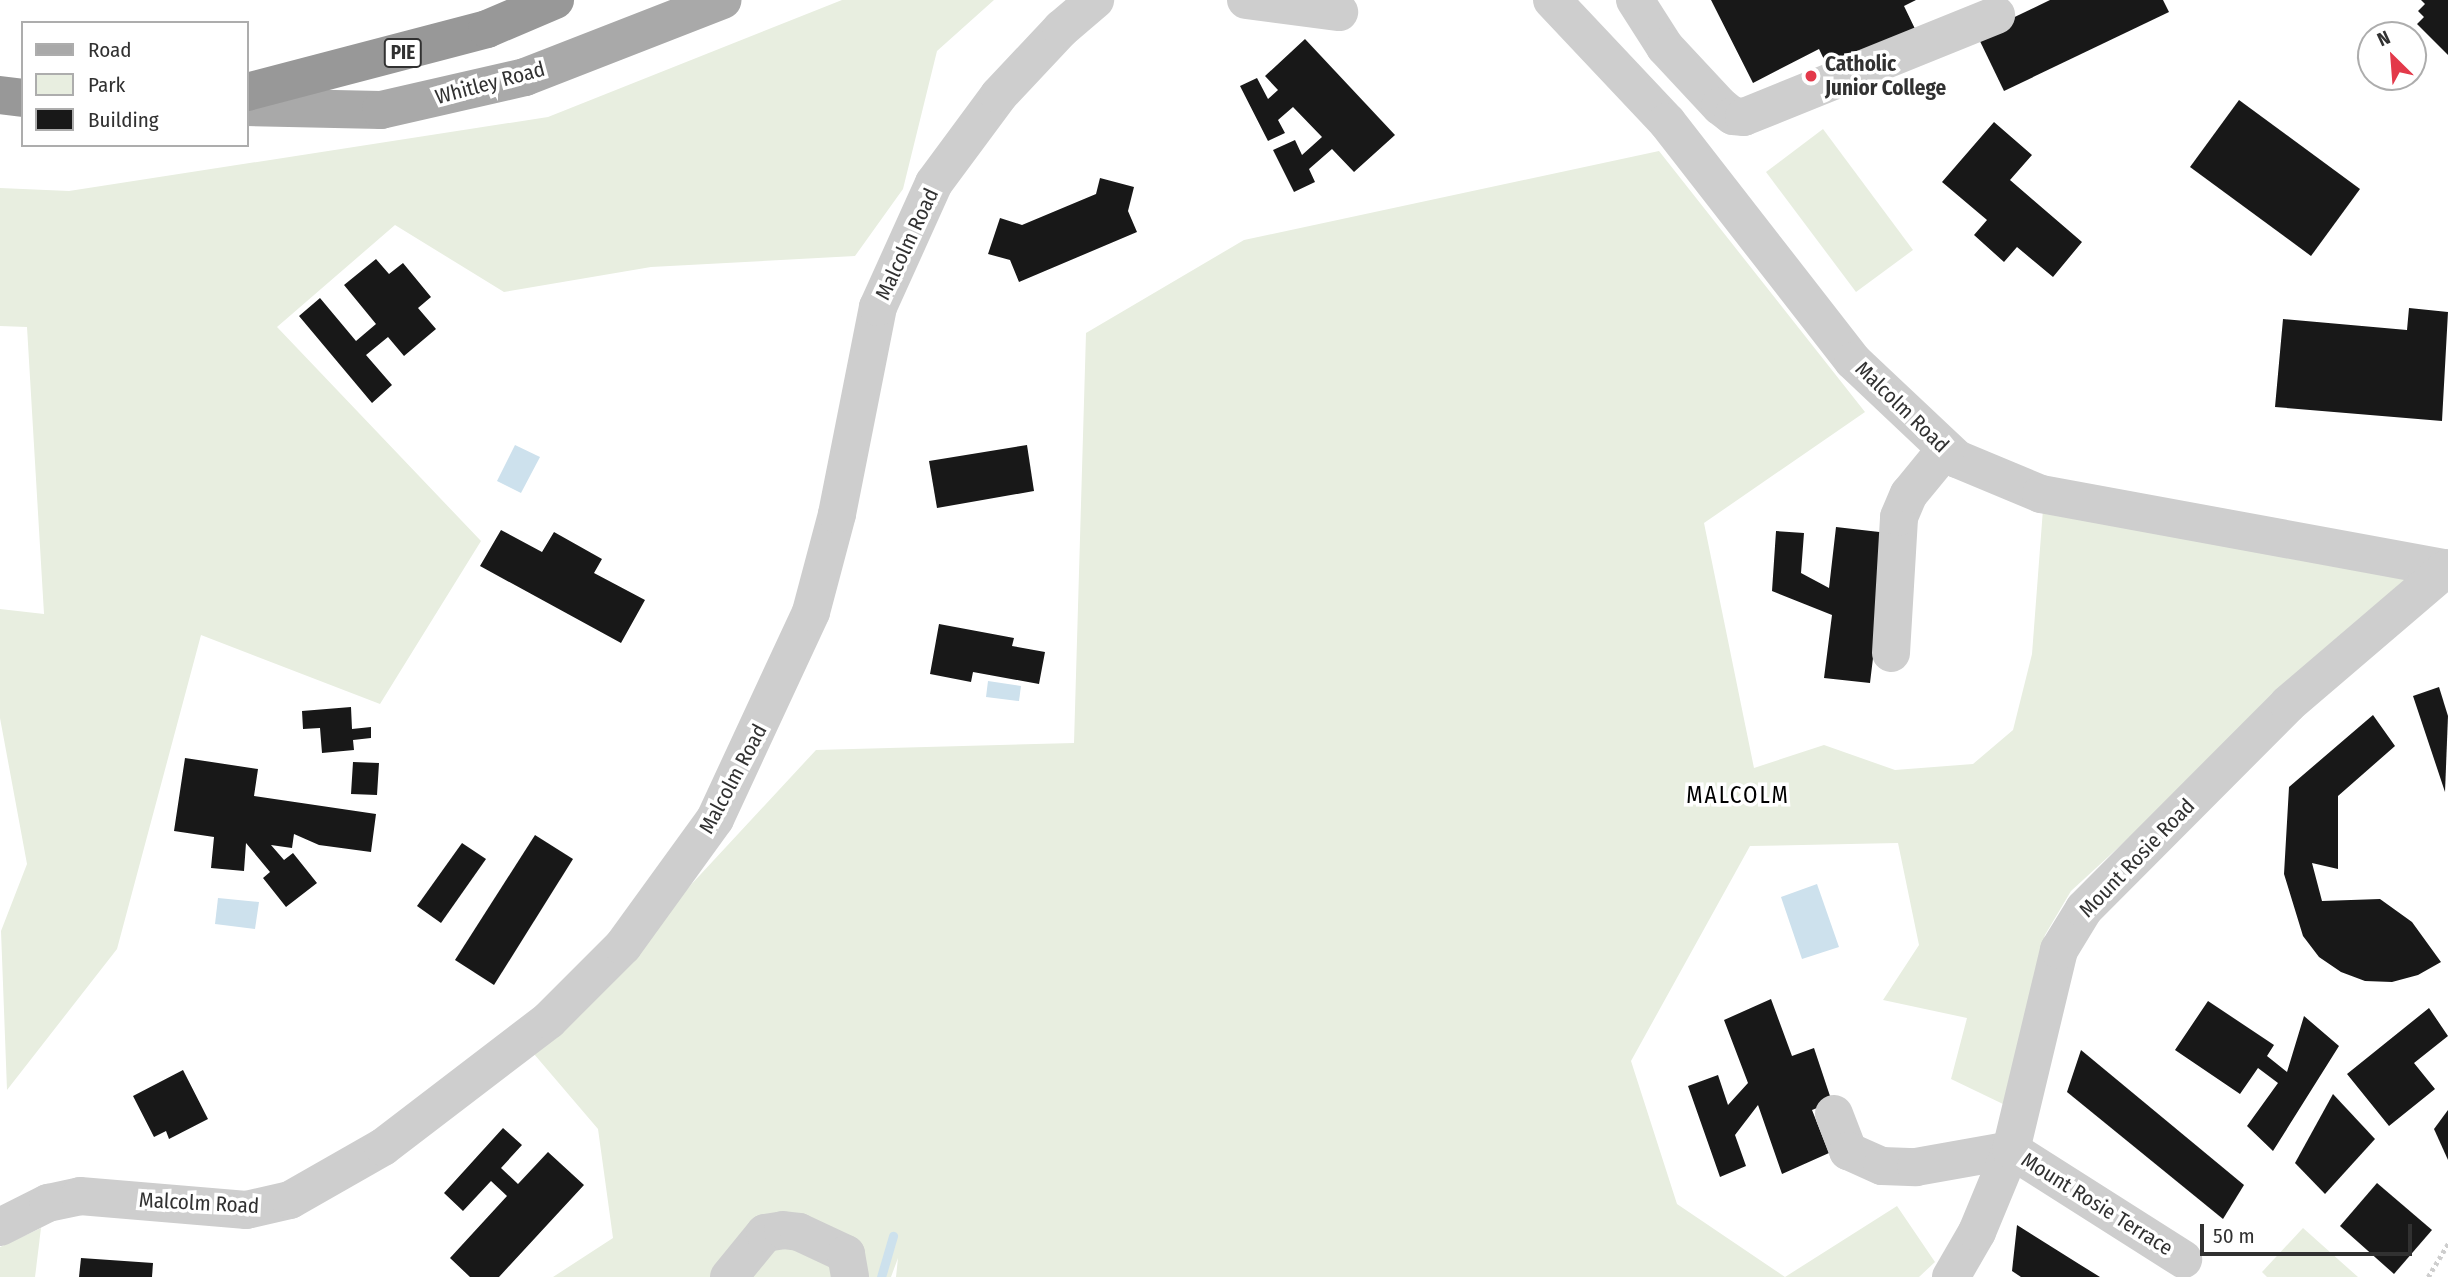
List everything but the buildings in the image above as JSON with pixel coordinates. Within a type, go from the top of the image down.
[{"type":"highway","name":"PIE","points":[[248,92],[488,29],[555,0]]},
{"type":"highway","points":[[0,95],[21,98]]},
{"type":"main road","name":"Whitley Road","points":[[248,107],[381,110],[421,101],[525,77],[722,0]]},
{"type":"street","name":"Malcolm Road","points":[[0,1227],[48,1203],[80,1196],[246,1210],[290,1200],[383,1147],[549,1020],[624,946],[715,819],[811,612],[837,514],[878,307],[929,194],[999,95],[1061,29],[1095,0]]},
{"type":"street","points":[[1246,0],[1339,12]]},
{"type":"street","name":"Malcolm Road","points":[[1552,0],[1667,122],[1853,361],[1957,459],[2041,494],[2447,569]]},
{"type":"street","points":[[1634,0],[1665,47],[1720,106],[1733,116],[1744,117],[1996,15]]},
{"type":"street","points":[[1891,653],[1899,517],[1909,494],[1946,449]]},
{"type":"street","name":"Mount Rosie Road","points":[[1953,1277],[1978,1232],[2011,1150],[2059,950],[2084,909],[2288,704],[2447,569]]},
{"type":"street","points":[[1833,1114],[1848,1151],[1882,1166],[1916,1167],[2011,1150]]},
{"type":"street","name":"Mount Rosie Terrace","points":[[2011,1150],[2183,1259]]},
{"type":"street","points":[[729,1277],[765,1233],[783,1230],[799,1232],[846,1254],[850,1277]]},
{"type":"path","points":[[2428,1277],[2448,1244]]},
{"type":"green space","points":[[842,0],[994,0],[937,51],[903,189],[855,256],[651,267],[504,292],[395,225],[277,327],[481,541],[380,704],[201,635],[117,949],[7,1090],[1,931],[27,864],[0,718],[0,609],[44,614],[27,327],[0,326],[0,188],[69,191],[548,117]]},
{"type":"green space","points":[[1823,129],[1913,250],[1856,292],[1766,172]]},
{"type":"green space","points":[[1659,151],[1865,412],[1704,523],[1754,768],[1824,745],[1895,770],[1973,764],[2013,730],[2032,654],[2043,509],[2416,574],[2071,891],[2045,935],[2003,1104],[1951,1079],[1967,1018],[1883,1000],[1919,945],[1898,843],[1750,846],[1631,1061],[1677,1204],[1785,1277],[896,1277],[898,1258],[891,1277],[553,1277],[613,1238],[598,1129],[534,1054],[816,750],[1074,743],[1086,333],[1244,240]]},
{"type":"green space","points":[[1897,1206],[1935,1262],[1919,1277],[1785,1277]]},
{"type":"green space","points":[[41,1228],[35,1277],[0,1277],[0,1247]]},
{"type":"green space","points":[[2303,1228],[2358,1277],[2267,1277],[2262,1272]]},
{"type":"water","points":[[515,445],[540,457],[521,493],[497,481]]},
{"type":"water","points":[[988,681],[1021,686],[1019,701],[986,697]]},
{"type":"water","points":[[1817,884],[1839,947],[1802,959],[1781,897]]},
{"type":"water","points":[[218,898],[259,902],[255,929],[215,924]]},
{"type":"waterway","points":[[881,1277],[893,1236]]},
{"type":"place","name":"Catholic Junior College","points":[[1811,76]]},
{"type":"district","name":"MALCOLM","points":[[1738,795]]}]
